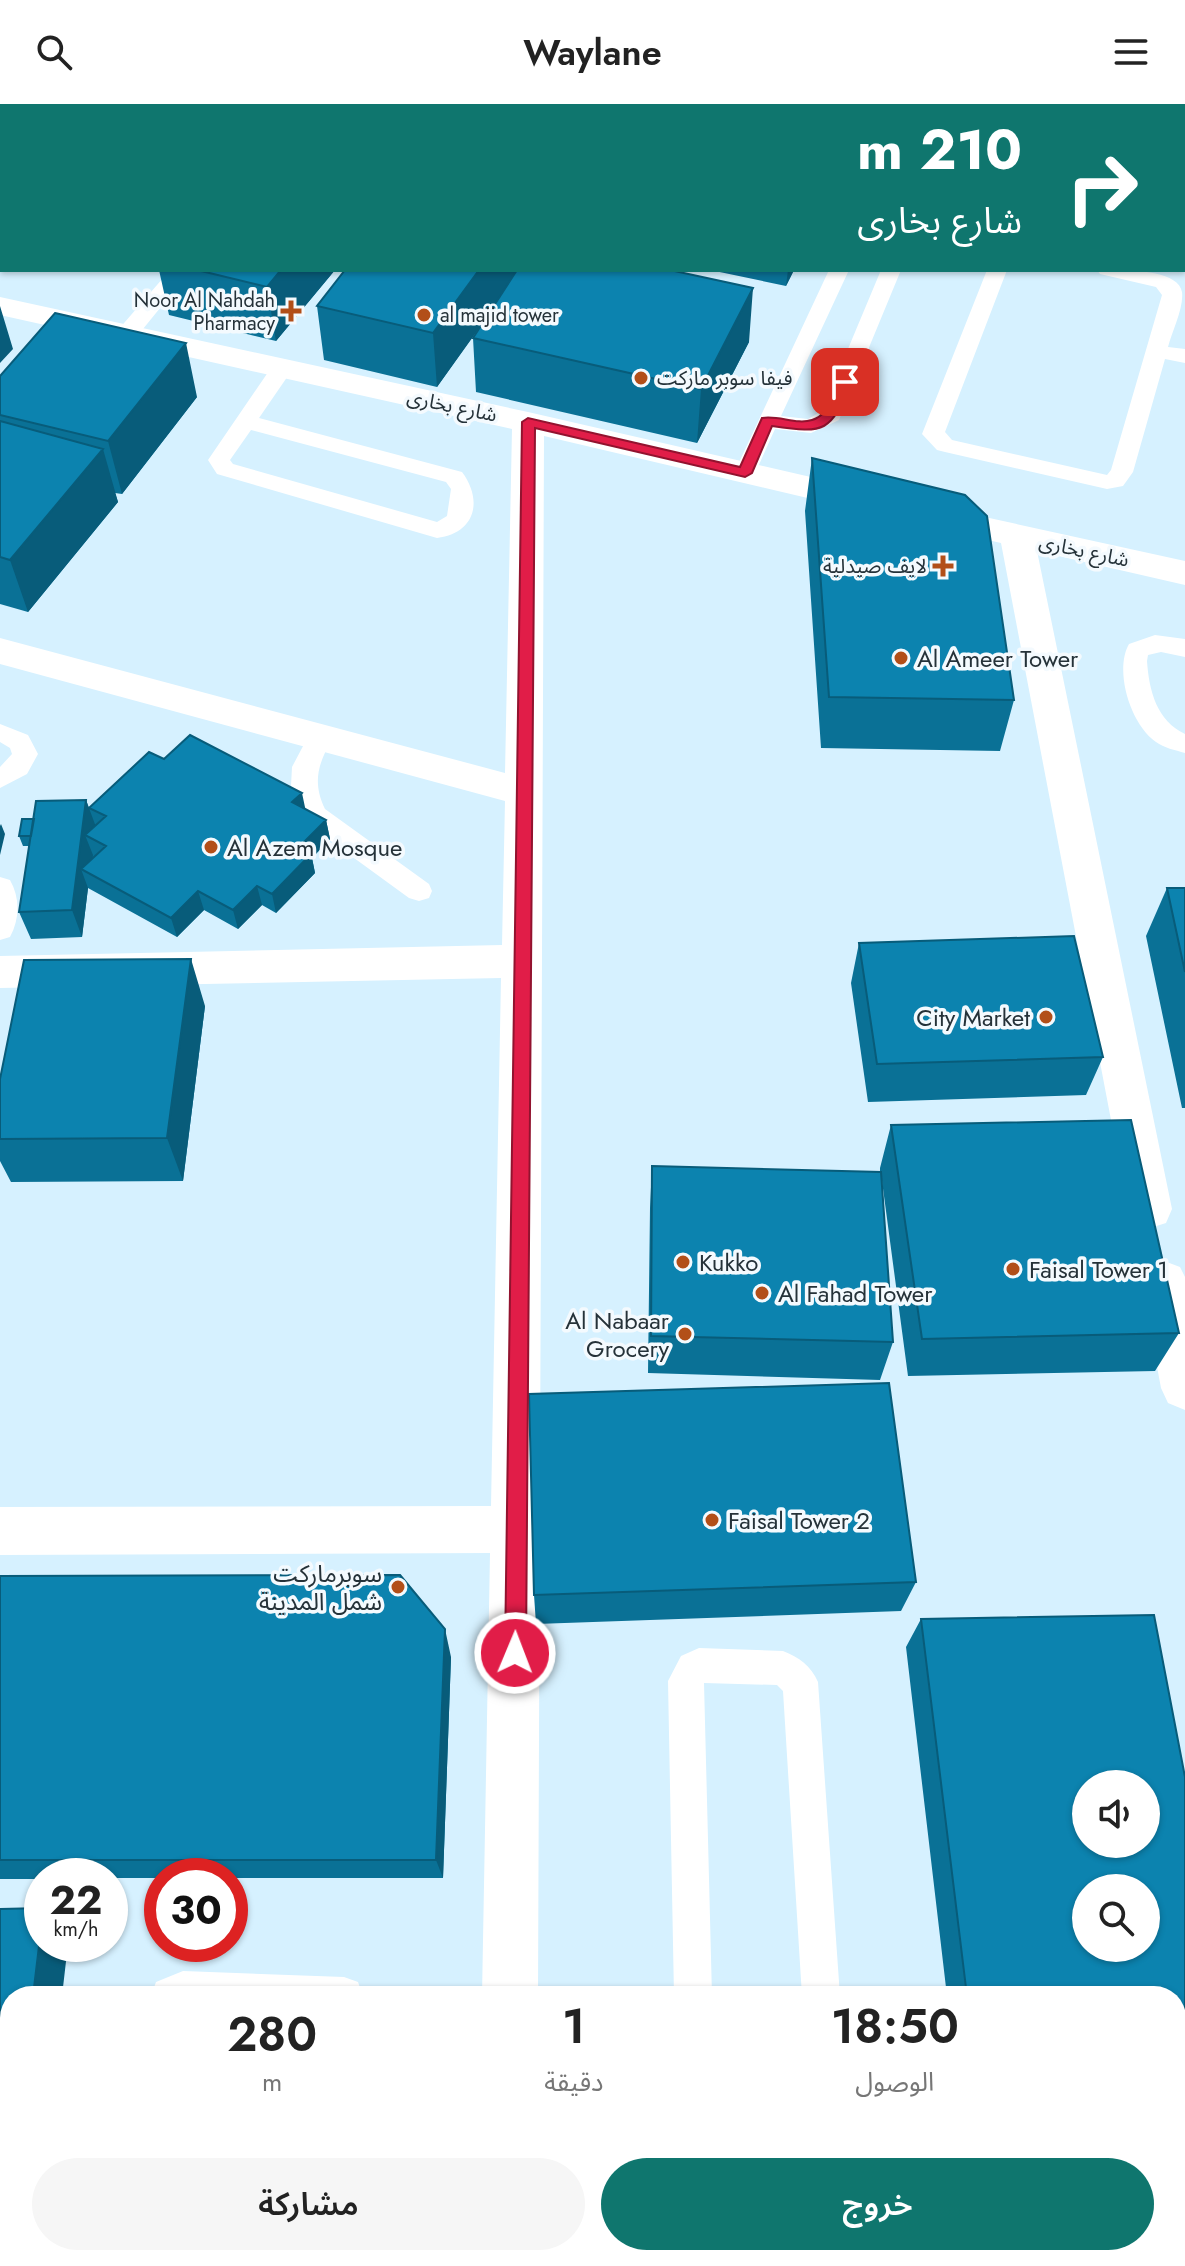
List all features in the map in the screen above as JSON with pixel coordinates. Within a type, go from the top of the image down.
[{"type":"street","name":"شارع بخارى","points":[[0,306],[528,422],[1185,573]]},
{"type":"street","points":[[510,1986],[528,422]]},
{"type":"street","points":[[1017,536],[1185,1388]]},
{"type":"street","points":[[0,651],[526,793]]},
{"type":"street","points":[[0,972],[524,961]]},
{"type":"street","points":[[0,1531],[517,1529]]},
{"type":"lane","points":[[126,335],[179,272]]},
{"type":"lane","points":[[745,473],[838,272]]},
{"type":"lane","points":[[767,421],[811,426],[831,415],[890,272]]},
{"type":"lane","points":[[996,272],[933,434],[945,445],[1099,481],[1115,481],[1122,472],[1172,290],[1162,282],[1116,272]]},
{"type":"lane","points":[[1156,351],[1185,356]]},
{"type":"lane","points":[[245,421],[454,477],[462,488],[457,523],[437,530],[225,469],[219,460],[245,421],[281,370]]},
{"type":"lane","points":[[1185,648],[1165,643],[1145,646],[1138,650],[1134,664],[1149,721],[1159,733],[1185,744]]},
{"type":"lane","points":[[0,733],[20,740],[25,748],[20,766],[0,778]]},
{"type":"lane","points":[[320,738],[303,768],[302,784],[315,816],[419,891]]},
{"type":"lane","points":[[0,887],[5,902],[1,920]]},
{"type":"lane","points":[[693,1986],[686,1681],[693,1668],[699,1665],[783,1668],[800,1682],[820,1986]]},
{"type":"building","points":[[205,272],[279,272],[267,287]]},
{"type":"building","points":[[343,272],[478,272],[433,333],[317,306]]},
{"type":"building","points":[[516,272],[679,272],[753,288],[701,389],[473,338]]},
{"type":"building","points":[[55,313],[186,343],[108,441],[0,415],[0,376]]},
{"type":"building","points":[[0,421],[103,449],[10,560],[0,557]]},
{"type":"building","name":"Al Ameer Tower","points":[[812,458],[965,495],[987,516],[1014,700],[829,697]]},
{"type":"building","name":"Al Azem Mosque","points":[[190,735],[302,793],[292,802],[326,820],[299,847],[311,854],[272,894],[257,886],[233,910],[198,891],[171,918],[81,869],[106,846],[85,835],[106,816],[89,808],[149,752],[164,759]]},
{"type":"building","points":[[86,800],[72,910],[19,912],[36,801]]},
{"type":"building","points":[[22,819],[34,819],[31,836],[19,836]]},
{"type":"building","points":[[1167,888],[1185,888],[1185,972]]},
{"type":"building","points":[[1074,936],[1103,1057],[877,1064],[859,943]]},
{"type":"building","points":[[191,959],[167,1138],[0,1139],[0,1079],[24,960]]},
{"type":"building","name":"Faisal Tower 1","points":[[1131,1120],[1179,1333],[922,1339],[891,1125]]},
{"type":"building","name":"Al Fahad Tower","points":[[652,1166],[881,1172],[893,1342],[651,1336]]},
{"type":"building","name":"Faisal Tower 2","points":[[889,1383],[916,1582],[534,1595],[529,1394]]},
{"type":"building","points":[[400,1575],[445,1629],[436,1860],[0,1860],[0,1576]]},
{"type":"building","points":[[1154,1615],[1185,1777],[1185,1986],[966,1986],[921,1619]]},
{"type":"building","points":[[24,1908],[24,1962],[37,1962],[34,1986],[0,1986],[0,1909]]},
{"type":"place","name":"Noor Al Nahdah Pharmacy","points":[[291,311]]},
{"type":"place","name":"al majid tower","points":[[424,315]]},
{"type":"place","name":"فيفا سوبر ماركت","points":[[641,378]]},
{"type":"place","name":"لايف صيدلية","points":[[943,566]]},
{"type":"place","name":"Al Ameer Tower","points":[[901,658]]},
{"type":"place","name":"Al Azem Mosque","points":[[211,847]]},
{"type":"place","name":"City Market","points":[[1046,1017]]},
{"type":"place","name":"Kukko","points":[[683,1262]]},
{"type":"place","name":"Faisal Tower 1","points":[[1013,1269]]},
{"type":"place","name":"Al Fahad Tower","points":[[762,1293]]},
{"type":"place","name":"Al Nabaar Grocery","points":[[685,1334]]},
{"type":"place","name":"Faisal Tower 2","points":[[712,1520]]},
{"type":"place","name":"سوبرماركت شمل المدينة","points":[[398,1587]]},
{"type":"route","points":[[515,1653],[528,422],[745,473],[767,421],[802,426],[819,424],[831,415],[845,382]]}]
